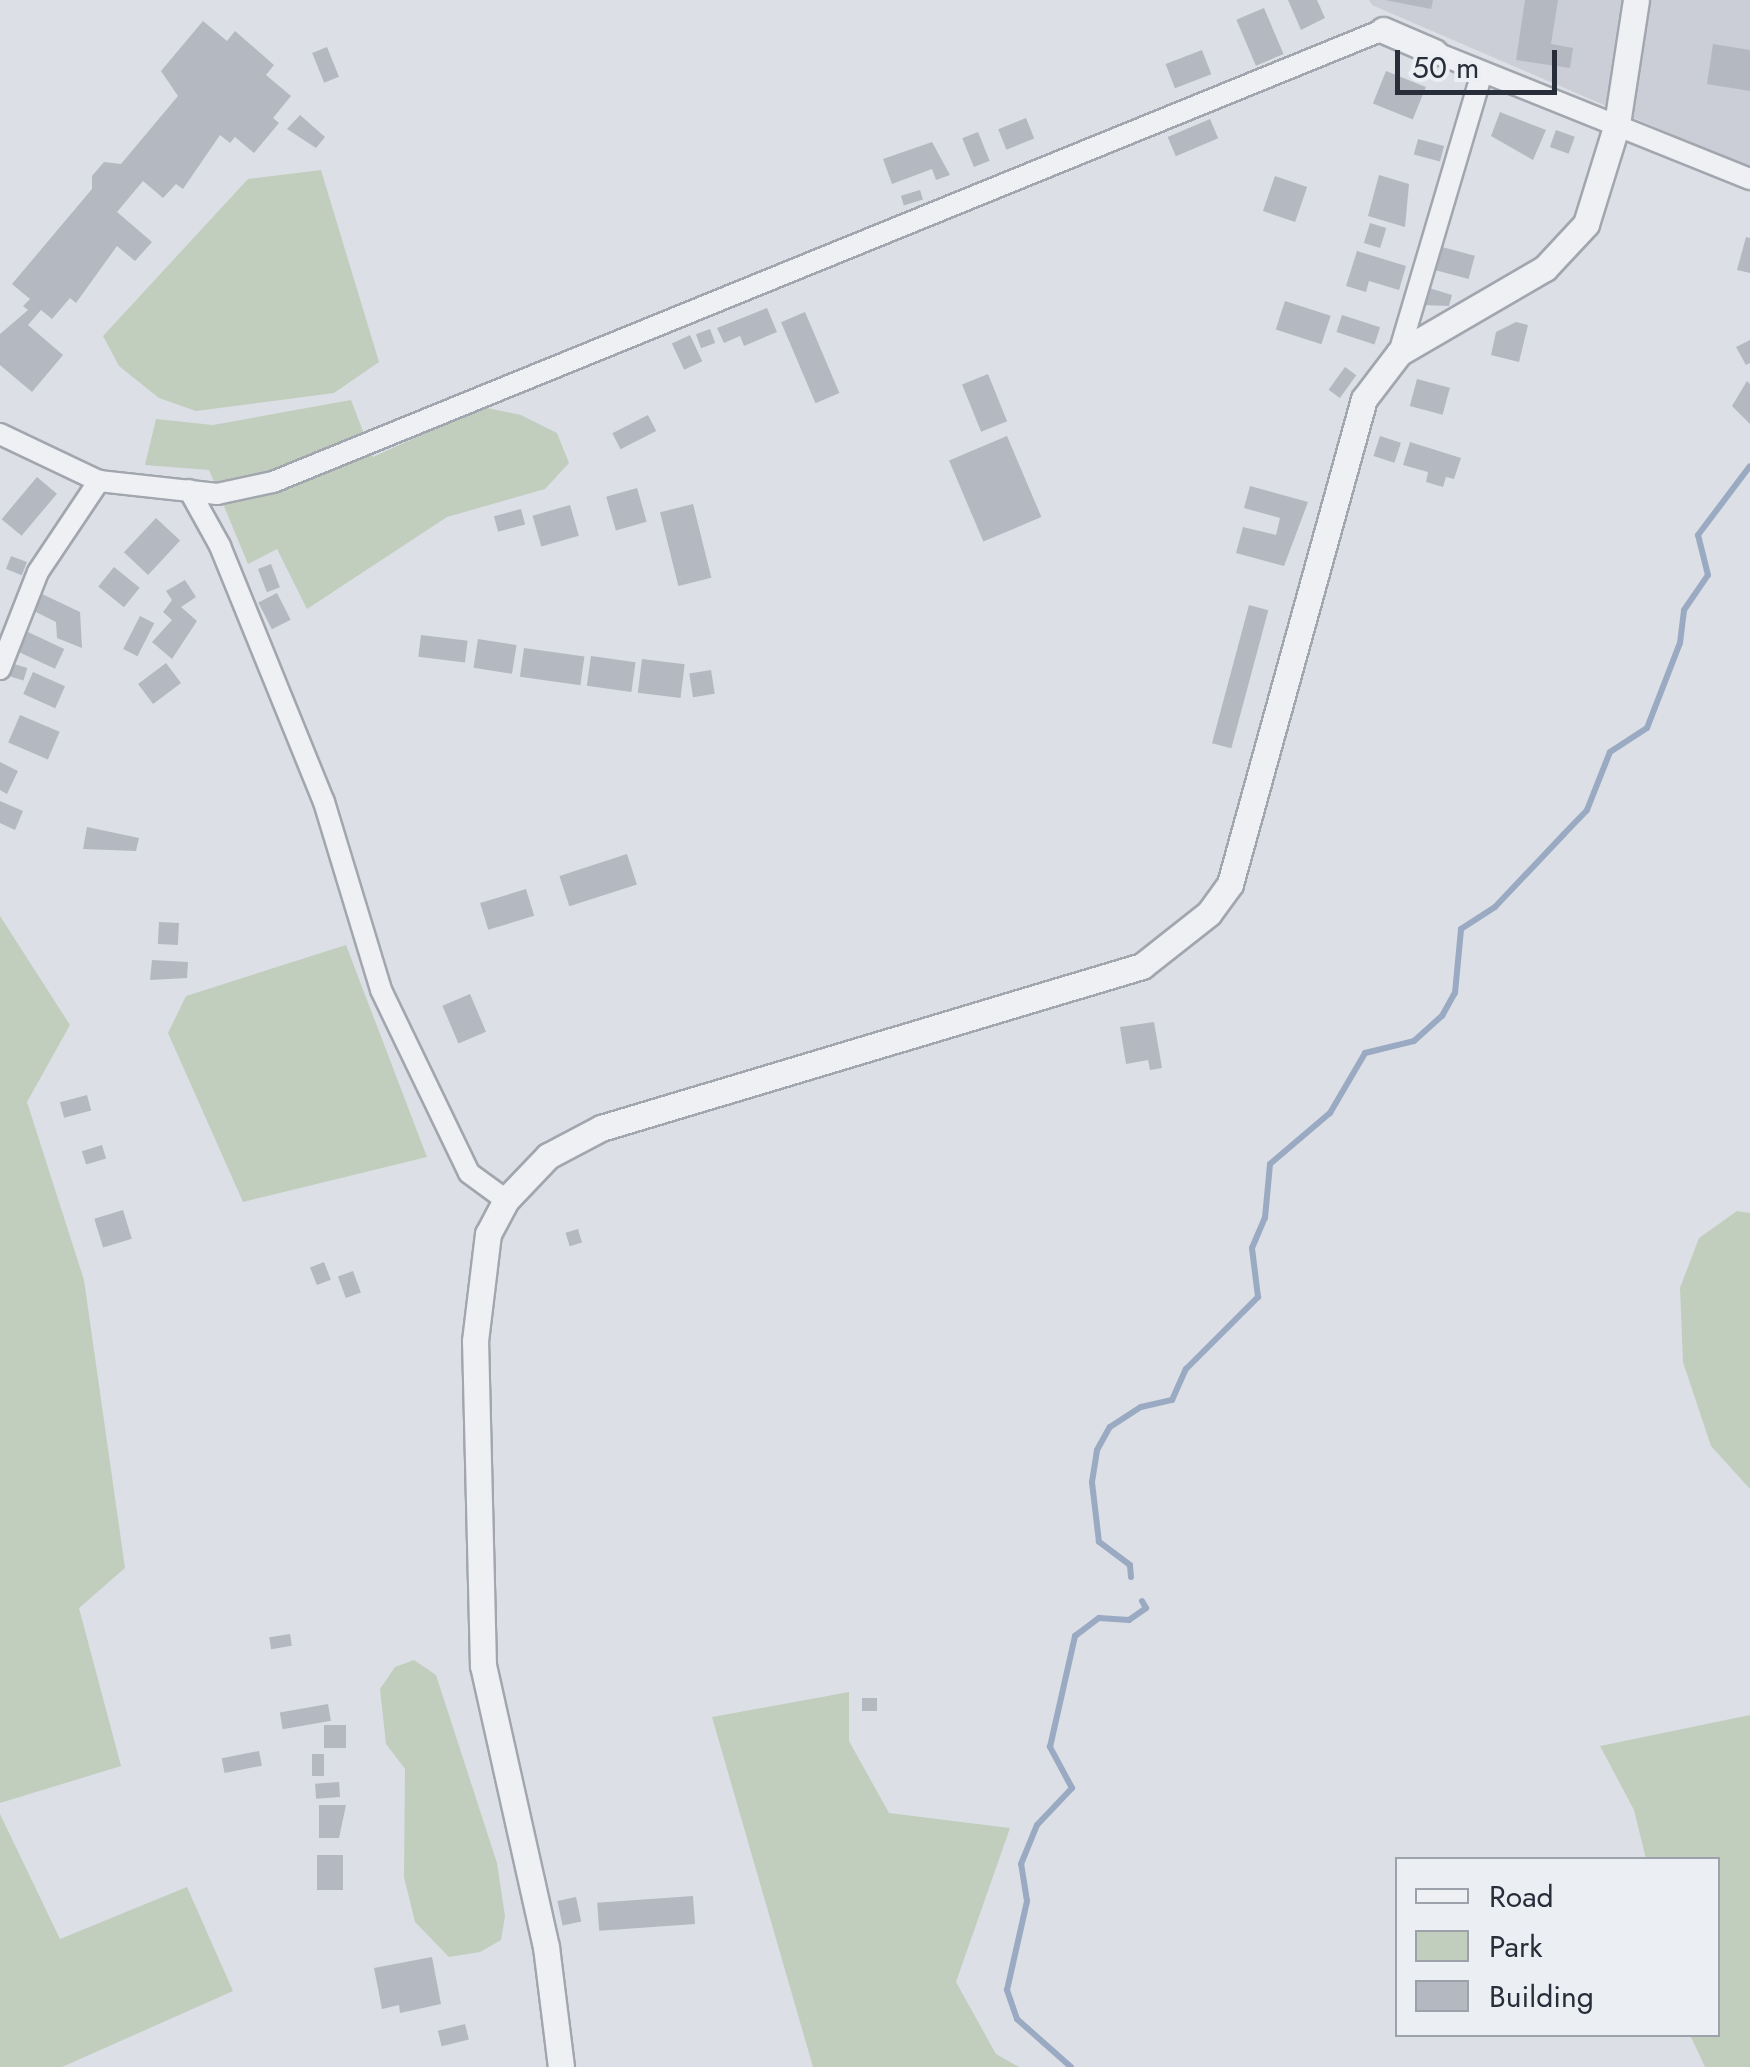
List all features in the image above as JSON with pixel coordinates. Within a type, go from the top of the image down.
[{"type":"street","points":[[1399,353],[1569,248],[1586,224],[1617,124],[1636,0]]},
{"type":"street","points":[[0,434],[99,481],[218,494],[310,470],[1382,30],[1750,179]]},
{"type":"street","points":[[561,2067],[546,1947],[491,1720],[478,1607],[476,1296],[488,1234],[506,1200],[548,1156],[601,1128],[1102,980],[1142,966],[1187,936],[1230,884],[1364,399],[1399,353],[1482,72]]},
{"type":"street","points":[[0,669],[38,572],[99,481]]},
{"type":"street","points":[[190,490],[220,546],[318,786],[382,990],[469,1173],[506,1200]]},
{"type":"shaded area","points":[[1369,0],[1750,0],[1750,168],[1372,5]]},
{"type":"green space","points":[[321,170],[379,362],[334,393],[196,411],[159,398],[119,366],[103,336],[248,179]]},
{"type":"green space","points":[[351,400],[373,457],[482,407],[521,415],[557,433],[569,463],[545,489],[447,517],[307,609],[277,549],[248,564],[209,470],[145,465],[156,419],[213,425]]},
{"type":"green space","points":[[0,916],[70,1025],[27,1102],[84,1280],[125,1568],[79,1608],[121,1766],[0,1803]]},
{"type":"green space","points":[[346,945],[427,1157],[243,1202],[168,1033],[186,996]]},
{"type":"green space","points":[[1737,1211],[1750,1213],[1750,1489],[1711,1446],[1683,1362],[1680,1288],[1699,1238]]},
{"type":"green space","points":[[414,1660],[436,1675],[497,1863],[505,1916],[501,1940],[480,1952],[449,1957],[415,1922],[404,1877],[405,1769],[386,1744],[380,1689],[395,1667]]},
{"type":"green space","points":[[849,1692],[849,1741],[889,1813],[1010,1828],[956,1982],[996,2054],[1019,2067],[813,2067],[712,1717]]},
{"type":"green space","points":[[1750,1715],[1750,2067],[1705,2067],[1691,2037],[1720,2037],[1720,1857],[1646,1857],[1634,1810],[1600,1746]]},
{"type":"green space","points":[[0,1814],[60,1939],[187,1887],[233,1991],[62,2067],[0,2067]]},
{"type":"building","points":[[1288,0],[1317,0],[1325,18],[1301,30]]},
{"type":"building","points":[[1385,0],[1433,0],[1431,9]]},
{"type":"building","points":[[1525,0],[1558,0],[1551,44],[1573,48],[1570,68],[1516,60]]},
{"type":"building","points":[[1264,8],[1284,54],[1256,66],[1236,20]]},
{"type":"building","points":[[203,21],[227,41],[235,31],[274,65],[266,75],[291,96],[273,118],[279,123],[254,153],[235,137],[230,143],[220,135],[183,189],[176,184],[163,198],[143,181],[117,212],[152,242],[135,261],[117,246],[76,303],[70,298],[52,319],[41,310],[28,325],[63,355],[32,392],[0,365],[0,334],[28,310],[23,306],[30,299],[12,284],[92,189],[92,176],[104,162],[121,164],[178,96],[161,71]]},
{"type":"building","points":[[1713,44],[1750,50],[1750,91],[1707,84]]},
{"type":"building","points":[[327,47],[339,77],[324,83],[312,53]]},
{"type":"building","points":[[1202,50],[1211,74],[1175,88],[1166,64]]},
{"type":"building","points":[[1386,71],[1426,87],[1413,120],[1373,103]]},
{"type":"building","points":[[1500,112],[1546,130],[1533,160],[1491,136]]},
{"type":"building","points":[[300,115],[325,137],[316,148],[287,129]]},
{"type":"building","points":[[1026,118],[1034,138],[1006,150],[998,129]]},
{"type":"building","points":[[1210,119],[1218,138],[1176,156],[1168,137]]},
{"type":"building","points":[[1556,130],[1575,137],[1569,154],[1550,147]]},
{"type":"building","points":[[978,132],[990,161],[974,167],[962,138]]},
{"type":"building","points":[[1418,139],[1444,146],[1440,161],[1414,154]]},
{"type":"building","points":[[932,142],[950,175],[936,180],[932,169],[892,184],[883,159]]},
{"type":"building","points":[[1379,175],[1409,184],[1405,227],[1368,216]]},
{"type":"building","points":[[1275,176],[1307,187],[1295,222],[1263,211]]},
{"type":"building","points":[[920,190],[923,200],[904,205],[901,196]]},
{"type":"building","points":[[1370,223],[1386,228],[1380,248],[1364,243]]},
{"type":"building","points":[[1746,237],[1750,238],[1750,273],[1737,270]]},
{"type":"building","points":[[1442,247],[1475,256],[1469,279],[1436,270]]},
{"type":"building","points":[[1357,251],[1406,266],[1399,290],[1369,281],[1366,292],[1346,286]]},
{"type":"building","points":[[1429,288],[1452,295],[1449,306],[1423,305]]},
{"type":"building","points":[[1285,301],[1331,316],[1321,344],[1276,330]]},
{"type":"building","points":[[767,308],[777,332],[744,346],[740,336],[724,343],[717,328]]},
{"type":"building","points":[[805,312],[839,393],[815,403],[781,322]]},
{"type":"building","points":[[1342,315],[1380,327],[1374,344],[1336,332]]},
{"type":"building","points":[[1516,322],[1528,325],[1519,362],[1491,355],[1496,332]]},
{"type":"building","points":[[710,329],[715,343],[701,348],[696,334]]},
{"type":"building","points":[[690,335],[702,361],[684,370],[672,343]]},
{"type":"building","points":[[1750,340],[1750,363],[1746,365],[1736,347]]},
{"type":"building","points":[[1345,367],[1356,375],[1340,398],[1329,390]]},
{"type":"building","points":[[988,374],[1007,421],[981,432],[962,384]]},
{"type":"building","points":[[1417,379],[1450,388],[1443,415],[1410,406]]},
{"type":"building","points":[[1747,381],[1750,384],[1750,424],[1732,406]]},
{"type":"building","points":[[648,415],[656,431],[621,449],[612,433]]},
{"type":"building","points":[[1007,436],[1041,517],[983,542],[949,461]]},
{"type":"building","points":[[1380,436],[1401,443],[1394,463],[1374,456]]},
{"type":"building","points":[[1410,442],[1461,458],[1454,479],[1446,477],[1443,487],[1426,482],[1428,472],[1403,465]]},
{"type":"building","points":[[37,477],[57,494],[22,536],[2,519]]},
{"type":"building","points":[[1250,486],[1308,502],[1284,566],[1236,553],[1243,527],[1276,535],[1280,518],[1244,508]]},
{"type":"building","points":[[637,488],[647,522],[616,530],[606,497]]},
{"type":"building","points":[[693,504],[711,578],[678,586],[660,512]]},
{"type":"building","points":[[570,505],[579,536],[541,547],[533,516]]},
{"type":"building","points":[[521,509],[525,524],[498,532],[494,516]]},
{"type":"building","points":[[156,518],[180,541],[148,575],[124,552]]},
{"type":"building","points":[[11,556],[27,562],[22,575],[6,569]]},
{"type":"building","points":[[271,564],[280,587],[267,592],[258,569]]},
{"type":"building","points":[[114,567],[140,588],[124,607],[98,586]]},
{"type":"building","points":[[185,580],[196,597],[181,607],[197,621],[172,659],[152,642],[172,620],[163,612],[172,600],[166,591]]},
{"type":"building","points":[[40,593],[80,612],[82,648],[57,638],[56,622],[32,610]]},
{"type":"building","points":[[277,593],[291,620],[272,629],[258,603]]},
{"type":"building","points":[[1249,605],[1268,610],[1231,748],[1212,743]]},
{"type":"building","points":[[140,616],[154,623],[137,656],[123,649]]},
{"type":"building","points":[[28,632],[64,649],[55,669],[19,652]]},
{"type":"building","points":[[421,635],[468,641],[465,663],[418,657]]},
{"type":"building","points":[[478,639],[517,645],[512,674],[473,668]]},
{"type":"building","points":[[524,648],[584,656],[580,685],[520,677]]},
{"type":"building","points":[[591,656],[636,662],[631,692],[587,686]]},
{"type":"building","points":[[642,659],[685,664],[681,698],[638,693]]},
{"type":"building","points":[[11,663],[27,668],[23,680],[7,675]]},
{"type":"building","points":[[166,663],[181,683],[153,704],[138,684]]},
{"type":"building","points":[[711,670],[715,694],[693,697],[689,673]]},
{"type":"building","points":[[33,672],[65,686],[55,708],[23,694]]},
{"type":"building","points":[[20,715],[60,732],[48,759],[8,743]]},
{"type":"building","points":[[0,762],[18,771],[7,794],[0,790]]},
{"type":"building","points":[[0,801],[23,811],[15,830],[0,823]]},
{"type":"building","points":[[87,827],[139,838],[136,851],[83,849]]},
{"type":"building","points":[[627,854],[637,884],[569,906],[559,876]]},
{"type":"building","points":[[526,889],[534,916],[488,930],[480,903]]},
{"type":"building","points":[[159,922],[179,923],[178,945],[158,944]]},
{"type":"building","points":[[152,960],[188,962],[187,978],[150,980]]},
{"type":"building","points":[[470,994],[486,1032],[458,1043],[442,1006]]},
{"type":"building","points":[[1154,1022],[1162,1068],[1150,1070],[1148,1060],[1126,1064],[1120,1027]]},
{"type":"building","points":[[87,1095],[91,1110],[64,1118],[60,1102]]},
{"type":"building","points":[[102,1145],[106,1158],[86,1165],[82,1151]]},
{"type":"building","points":[[123,1210],[132,1239],[103,1247],[94,1219]]},
{"type":"building","points":[[578,1229],[582,1242],[570,1246],[566,1233]]},
{"type":"building","points":[[324,1262],[331,1280],[317,1285],[310,1267]]},
{"type":"building","points":[[353,1271],[361,1293],[346,1298],[338,1276]]},
{"type":"building","points":[[290,1634],[292,1646],[271,1649],[269,1637]]},
{"type":"building","points":[[862,1698],[877,1698],[877,1711],[862,1711]]},
{"type":"building","points":[[328,1704],[331,1721],[283,1729],[280,1713]]},
{"type":"building","points":[[324,1725],[346,1725],[346,1748],[324,1748]]},
{"type":"building","points":[[259,1751],[262,1766],[225,1773],[222,1758]]},
{"type":"building","points":[[312,1754],[324,1754],[324,1776],[312,1776]]},
{"type":"building","points":[[339,1782],[340,1797],[316,1799],[315,1784]]},
{"type":"building","points":[[319,1805],[346,1805],[339,1838],[319,1838]]},
{"type":"building","points":[[317,1855],[343,1855],[343,1890],[317,1890]]},
{"type":"building","points":[[693,1896],[695,1924],[599,1931],[597,1903]]},
{"type":"building","points":[[576,1897],[581,1921],[563,1925],[557,1901]]},
{"type":"building","points":[[432,1957],[441,2004],[400,2013],[399,2005],[382,2009],[374,1968]]},
{"type":"building","points":[[465,2024],[469,2040],[442,2046],[438,2031]]},
{"type":"waterway","points":[[1131,1577],[1130,1565],[1099,1542],[1092,1482],[1097,1450],[1110,1427],[1141,1407],[1172,1400],[1186,1369],[1258,1297],[1252,1248],[1265,1218],[1270,1164],[1330,1113],[1365,1053],[1414,1041],[1442,1016],[1455,993],[1461,929],[1495,907],[1587,810],[1610,752],[1647,728],[1680,643],[1684,610],[1708,575],[1698,535],[1750,466]]},
{"type":"waterway","points":[[1071,2067],[1017,2019],[1007,1990],[1027,1901],[1021,1864],[1037,1825],[1072,1788],[1050,1747],[1075,1636],[1099,1618],[1129,1620],[1146,1608],[1142,1601]]}]
